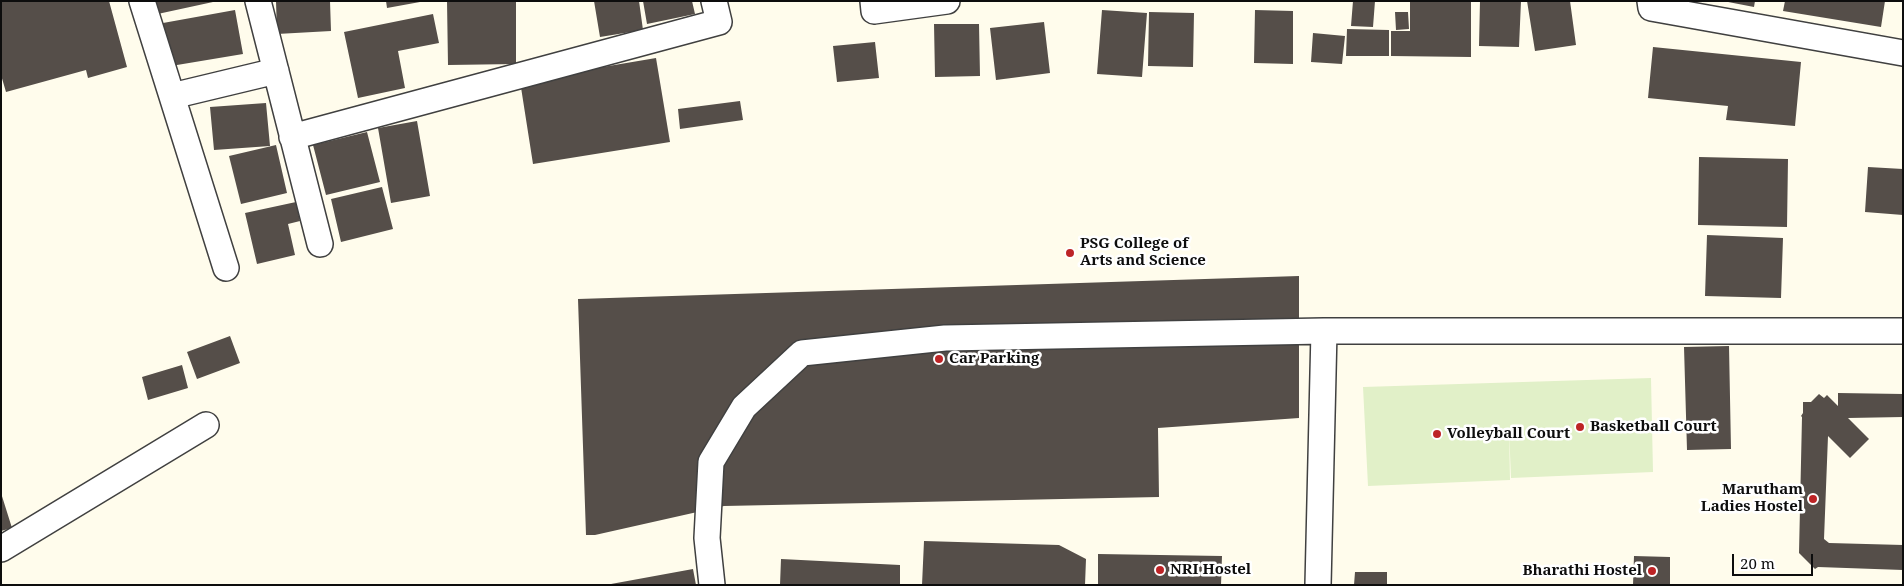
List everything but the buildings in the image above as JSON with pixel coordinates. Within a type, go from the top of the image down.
[{"type":"street","points":[[142,1],[226,268]]},
{"type":"street","points":[[258,1],[320,244]]},
{"type":"street","points":[[292,137],[719,22],[714,1]]},
{"type":"street","points":[[873,1],[874,11],[947,1]]},
{"type":"street","points":[[1650,1],[1651,8],[1903,52]]},
{"type":"street","points":[[172,96],[276,71]]},
{"type":"street","points":[[1318,585],[1324,331]]},
{"type":"street","points":[[712,585],[707,538],[711,462],[744,407],[802,353],[944,338],[1324,331],[1903,332]]},
{"type":"street","points":[[1,549],[206,425]]},
{"type":"green space","points":[[1651,378],[1653,472],[1511,478],[1509,429],[1510,480],[1368,486],[1363,387]]},
{"type":"place","name":"PSG College of Arts and Science","points":[[1070,253]]},
{"type":"place","name":"Car Parking","points":[[939,359]]},
{"type":"place","name":"Basketball Court","points":[[1580,427]]},
{"type":"place","name":"Volleyball Court","points":[[1437,434]]},
{"type":"place","name":"Marutham Ladies Hostel","points":[[1813,499]]},
{"type":"place","name":"NRI Hostel","points":[[1160,570]]},
{"type":"place","name":"Bharathi Hostel","points":[[1652,571]]}]
